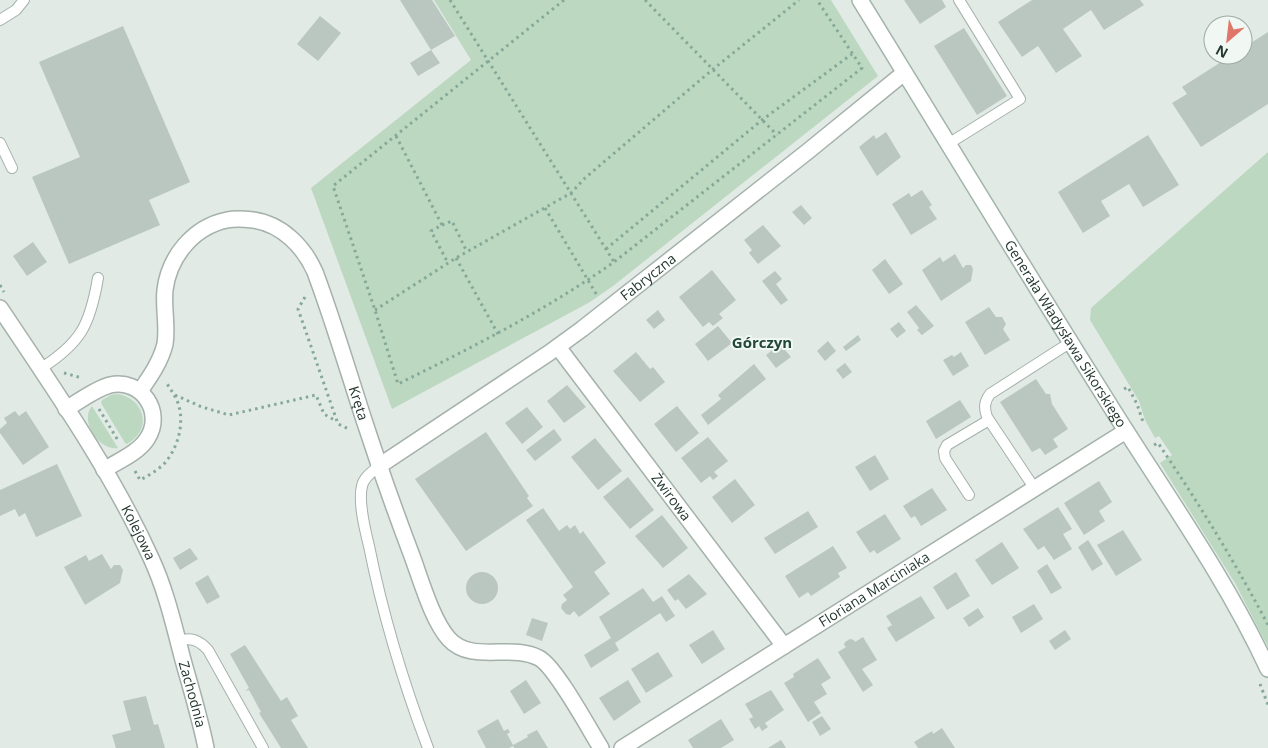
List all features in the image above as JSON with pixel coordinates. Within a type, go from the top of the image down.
[{"type":"street","name":"Generała Władysława Sikorskiego","points":[[860,0],[1126,431],[1218,576],[1254,640],[1268,670]]},
{"type":"street","name":"Fabryczna","points":[[379,466],[558,347],[807,152],[904,73]]},
{"type":"street","name":"Kręta","points":[[140,391],[157,365],[163,350],[166,333],[166,282],[173,262],[197,234],[217,223],[236,219],[258,221],[271,225],[294,240],[311,262],[320,283],[379,466],[432,609],[444,633],[458,646],[472,651],[524,653],[539,658],[546,663],[564,688],[601,748]]},
{"type":"street","name":"Kolejowa","points":[[0,308],[104,470],[133,522],[152,560],[178,641]]},
{"type":"street","name":"Żwirowa","points":[[558,347],[784,646]]},
{"type":"street","points":[[66,409],[110,385],[126,385],[147,396],[153,412],[150,435],[140,448],[104,470]]},
{"type":"street","name":"Floriana Marciniaka","points":[[622,748],[1126,431]]},
{"type":"street","name":"Zachodnia","points":[[178,641],[206,748]]},
{"type":"lane","points":[[0,20],[16,10],[24,0]]},
{"type":"lane","points":[[948,144],[1020,99],[959,0]]},
{"type":"lane","points":[[0,143],[12,168]]},
{"type":"lane","points":[[40,369],[59,357],[78,339],[91,312],[98,278]]},
{"type":"lane","points":[[1035,489],[989,420],[984,406],[990,394],[1071,342]]},
{"type":"lane","points":[[969,495],[945,458],[944,451],[948,445],[989,420]]},
{"type":"lane","points":[[379,466],[367,476],[361,487],[366,536],[392,644],[404,684],[428,748]]},
{"type":"lane","points":[[178,641],[194,639],[208,650],[263,748]]},
{"type":"path","points":[[450,0],[614,262]]},
{"type":"path","points":[[564,0],[333,186],[376,310],[398,384],[498,334],[588,281],[862,68],[817,0]]},
{"type":"path","points":[[645,0],[777,135]]},
{"type":"path","points":[[376,310],[456,258],[571,193],[585,178],[712,70],[799,0]]},
{"type":"path","points":[[606,249],[762,120],[852,54]]},
{"type":"path","points":[[396,136],[442,225]]},
{"type":"path","points":[[545,208],[601,300]]},
{"type":"path","points":[[448,263],[431,231],[452,220],[467,252]]},
{"type":"path","points":[[456,258],[498,334]]},
{"type":"path","points":[[308,292],[298,309],[336,421]]},
{"type":"path","points":[[132,464],[140,480],[157,470],[170,454],[178,437],[180,424],[179,407],[166,377]]},
{"type":"path","points":[[1124,389],[1128,387],[1137,404],[1143,422]]},
{"type":"path","points":[[175,395],[229,415],[316,395],[324,414],[349,429],[357,426]]},
{"type":"path","points":[[96,403],[122,447]]},
{"type":"path","points":[[1150,438],[1154,445]]},
{"type":"green space","points":[[434,0],[831,0],[878,76],[613,286],[590,302],[392,409],[311,188],[471,60]]},
{"type":"green space","points":[[1268,152],[1268,647],[1235,583],[1160,463],[1172,455],[1159,436],[1155,438],[1145,420],[1139,401],[1090,320],[1091,308]]},
{"type":"green space","points":[[117,394],[127,397],[134,402],[142,415],[143,423],[140,431],[127,444],[101,403],[102,400]]},
{"type":"green space","points":[[92,406],[118,448],[104,445],[93,434],[88,419]]},
{"type":"building","points":[[400,0],[432,0],[455,36],[431,50]]},
{"type":"building","points":[[904,0],[942,0],[946,7],[920,24]]},
{"type":"building","points":[[1032,0],[1140,0],[1144,5],[1104,30],[1091,10],[1063,29],[1082,56],[1056,73],[1038,46],[1022,57],[998,22]]},
{"type":"building","points":[[320,16],[341,33],[318,61],[297,44]]},
{"type":"building","points":[[123,26],[190,182],[149,200],[160,225],[69,264],[32,177],[80,157],[39,62]]},
{"type":"building","points":[[964,28],[1007,96],[977,115],[934,46]]},
{"type":"building","points":[[1268,32],[1268,104],[1201,147],[1172,103],[1187,94],[1182,87],[1216,65],[1253,65],[1253,42]]},
{"type":"building","points":[[431,50],[440,63],[418,76],[410,63]]},
{"type":"building","points":[[886,132],[901,157],[877,176],[859,147],[874,135],[876,139]]},
{"type":"building","points":[[1148,135],[1179,185],[1143,207],[1129,184],[1101,201],[1110,216],[1083,233],[1058,192]]},
{"type":"building","points":[[922,190],[932,205],[929,207],[937,219],[911,235],[892,204],[909,193],[911,197]]},
{"type":"building","points":[[801,205],[812,218],[804,225],[792,212]]},
{"type":"building","points":[[763,225],[781,246],[758,264],[749,253],[752,250],[744,240]]},
{"type":"building","points":[[33,242],[47,262],[27,276],[13,256]]},
{"type":"building","points":[[955,254],[963,268],[966,265],[971,265],[973,269],[971,281],[941,301],[922,270],[940,257],[943,262]]},
{"type":"building","points":[[885,259],[903,284],[889,294],[872,270]]},
{"type":"building","points":[[712,270],[736,300],[719,314],[723,318],[713,326],[709,322],[703,327],[679,297]]},
{"type":"building","points":[[775,271],[782,279],[776,284],[788,300],[781,305],[762,281]]},
{"type":"building","points":[[916,305],[934,326],[922,335],[907,312]]},
{"type":"building","points":[[989,307],[996,317],[1002,317],[1006,324],[1003,329],[1010,340],[985,355],[965,322]]},
{"type":"building","points":[[658,310],[665,320],[654,329],[646,320]]},
{"type":"building","points":[[899,322],[906,331],[897,338],[890,329]]},
{"type":"building","points":[[718,326],[732,343],[708,361],[695,344]]},
{"type":"building","points":[[858,335],[861,340],[846,351],[843,347]]},
{"type":"building","points":[[828,341],[836,351],[825,361],[817,351]]},
{"type":"building","points":[[780,344],[791,357],[776,368],[766,355]]},
{"type":"building","points":[[636,352],[650,369],[653,367],[665,382],[640,402],[613,371]]},
{"type":"building","points":[[961,352],[969,366],[953,376],[943,360],[952,355],[954,357]]},
{"type":"building","points":[[845,363],[852,372],[843,379],[836,370]]},
{"type":"building","points":[[754,364],[766,379],[708,425],[701,415],[721,399],[718,395]]},
{"type":"building","points":[[1036,379],[1046,394],[1050,394],[1052,404],[1068,429],[1053,439],[1058,447],[1045,455],[1040,448],[1032,452],[1000,402]]},
{"type":"building","points":[[567,385],[586,407],[564,423],[547,401]]},
{"type":"building","points":[[960,400],[971,417],[936,439],[926,421]]},
{"type":"building","points":[[677,406],[699,433],[676,452],[654,424]]},
{"type":"building","points":[[527,407],[543,427],[522,444],[505,423]]},
{"type":"building","points":[[15,411],[19,416],[26,411],[49,447],[23,465],[0,433],[0,429],[7,423],[4,418]]},
{"type":"building","points":[[554,429],[562,440],[535,461],[526,450]]},
{"type":"building","points":[[486,432],[529,496],[527,498],[533,506],[466,551],[415,479]]},
{"type":"building","points":[[708,437],[728,461],[714,472],[718,476],[713,480],[710,476],[701,483],[681,458]]},
{"type":"building","points":[[595,438],[622,471],[598,490],[571,457]]},
{"type":"building","points":[[875,455],[889,479],[870,491],[855,467]]},
{"type":"building","points":[[57,464],[82,516],[36,537],[25,513],[19,517],[15,509],[0,516],[0,490]]},
{"type":"building","points":[[628,477],[654,510],[630,529],[603,497]]},
{"type":"building","points":[[735,479],[755,505],[732,523],[712,497]]},
{"type":"building","points":[[1099,481],[1112,502],[1099,511],[1105,521],[1084,535],[1064,503]]},
{"type":"building","points":[[932,488],[947,510],[921,526],[915,516],[911,518],[903,506]]},
{"type":"building","points":[[1058,507],[1072,529],[1063,534],[1072,549],[1054,560],[1044,546],[1038,550],[1023,529]]},
{"type":"building","points":[[543,508],[559,531],[567,525],[570,529],[575,525],[580,534],[583,531],[606,563],[594,572],[610,594],[579,617],[574,611],[570,615],[566,614],[561,608],[562,604],[567,600],[563,595],[573,587],[526,520]]},
{"type":"building","points":[[808,511],[818,527],[775,554],[764,538]]},
{"type":"building","points":[[885,514],[901,539],[877,554],[874,550],[870,553],[856,532]]},
{"type":"building","points":[[662,515],[688,548],[663,568],[635,536]]},
{"type":"building","points":[[1123,530],[1142,560],[1116,576],[1097,545]]},
{"type":"building","points":[[1088,540],[1103,564],[1092,571],[1078,547]]},
{"type":"building","points":[[1002,542],[1019,568],[992,585],[975,560]]},
{"type":"building","points":[[833,546],[847,568],[838,573],[840,577],[811,596],[808,592],[799,598],[785,576]]},
{"type":"building","points":[[190,548],[198,559],[180,570],[173,558]]},
{"type":"building","points":[[102,554],[111,569],[114,565],[120,565],[123,570],[120,583],[85,605],[64,567],[86,555],[89,561]]},
{"type":"building","points":[[1047,564],[1062,588],[1051,594],[1037,571]]},
{"type":"building","points":[[482,572],[488,573],[493,577],[497,582],[497,594],[493,599],[488,603],[482,604],[476,603],[471,599],[467,594],[466,588],[467,582],[471,577],[476,573]]},
{"type":"building","points":[[956,572],[970,596],[947,610],[933,587]]},
{"type":"building","points":[[689,574],[707,594],[686,609],[678,599],[675,601],[667,590]]},
{"type":"building","points":[[208,575],[220,597],[207,604],[195,583]]},
{"type":"building","points":[[643,588],[653,602],[662,596],[675,616],[666,622],[660,613],[615,643],[619,650],[591,668],[584,655],[611,638],[599,617]]},
{"type":"building","points":[[921,596],[935,618],[896,642],[887,628],[892,625],[886,616]]},
{"type":"building","points":[[1034,604],[1043,619],[1021,633],[1012,617]]},
{"type":"building","points":[[978,608],[984,617],[969,627],[963,618]]},
{"type":"building","points":[[532,618],[548,623],[542,641],[526,635]]},
{"type":"building","points":[[713,630],[725,649],[702,664],[689,645]]},
{"type":"building","points":[[1065,630],[1071,639],[1055,650],[1049,641]]},
{"type":"building","points":[[863,637],[877,660],[862,669],[873,685],[863,692],[838,652],[846,647],[844,645],[845,642],[850,639],[855,642]]},
{"type":"building","points":[[245,645],[281,701],[287,697],[298,716],[291,720],[308,748],[281,748],[259,713],[261,712],[249,690],[245,691],[249,688],[230,654]]},
{"type":"building","points":[[658,652],[673,676],[646,693],[631,669]]},
{"type":"building","points":[[818,658],[831,678],[821,684],[827,694],[814,702],[821,713],[808,722],[784,683],[794,677],[793,674]]},
{"type":"building","points":[[526,680],[541,703],[524,714],[510,691]]},
{"type":"building","points":[[628,680],[641,702],[614,721],[599,698]]},
{"type":"building","points":[[771,690],[784,710],[765,723],[768,727],[762,731],[759,726],[755,729],[749,719],[753,717],[745,704]]},
{"type":"building","points":[[146,696],[154,725],[158,724],[165,748],[116,748],[112,735],[131,730],[123,701]]},
{"type":"building","points":[[822,716],[831,729],[820,736],[812,722]]},
{"type":"building","points":[[498,719],[504,731],[508,729],[510,732],[507,734],[513,745],[537,730],[548,748],[514,748],[513,746],[509,748],[486,748],[477,731]]},
{"type":"building","points":[[721,719],[734,740],[721,748],[693,748],[688,740]]},
{"type":"building","points":[[942,728],[955,748],[918,748],[914,742],[932,731],[933,734]]},
{"type":"building","points":[[781,740],[786,748],[768,748]]},
{"type":"district","name":"Górczyn","points":[[762,343]]}]
